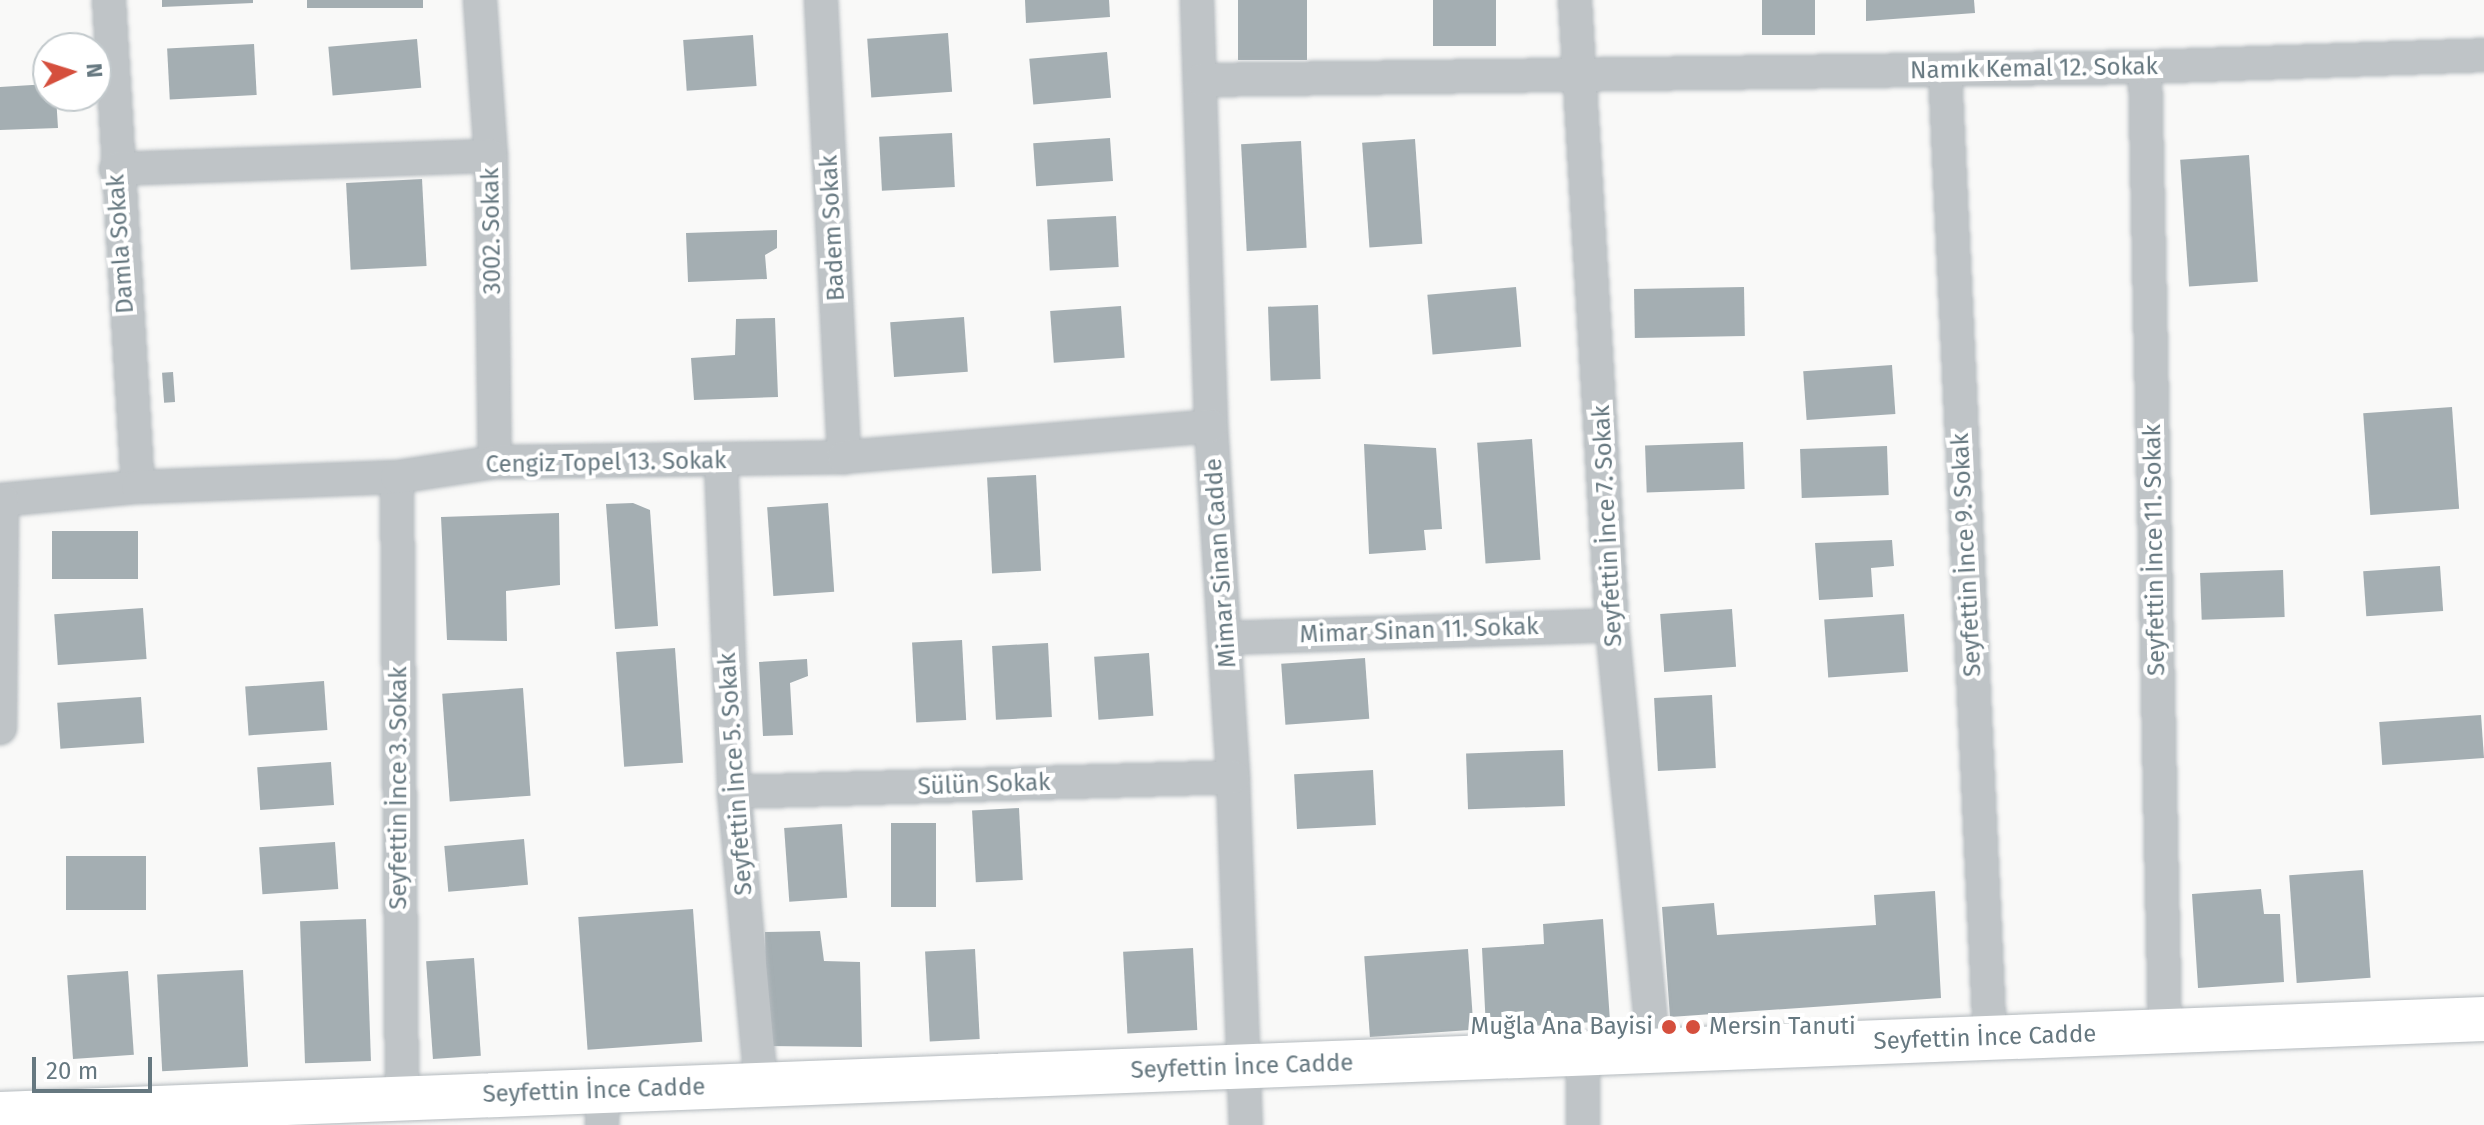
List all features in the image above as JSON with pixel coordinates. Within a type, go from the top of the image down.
[{"type":"main road","name":"Seyfettin İnce Cadde","points":[[0,1114],[402,1099],[602,1108],[761,1085],[2484,1019]]},
{"type":"street","name":"Damla Sokak","points":[[109,0],[116,169],[138,487]]},
{"type":"street","name":"3002. Sokak","points":[[480,0],[491,156],[495,462]]},
{"type":"street","name":"Badem Sokak","points":[[821,0],[844,457]]},
{"type":"street","name":"Mimar Sinan Cadde","points":[[1197,0],[1211,426],[1233,777],[1246,1125]]},
{"type":"street","name":"Seyfettin İnce 7. Sokak","points":[[1575,0],[1584,76],[1612,625],[1654,1051]]},
{"type":"street","name":"Namık Kemal 12. Sokak","points":[[1201,80],[1945,71],[2484,55]]},
{"type":"street","name":"Seyfettin İnce 11. Sokak","points":[[2145,67],[2165,1032]]},
{"type":"street","name":"Seyfettin İnce 9. Sokak","points":[[1945,71],[1990,1038]]},
{"type":"street","points":[[116,169],[491,156]]},
{"type":"street","name":"Cengiz Topel 13. Sokak","points":[[1,500],[138,487],[397,477],[495,462],[721,462],[844,457],[1211,426]]},
{"type":"street","name":"Seyfettin İnce 5. Sokak","points":[[721,462],[734,792],[761,1085]]},
{"type":"street","name":"Seyfettin İnce 3. Sokak","points":[[397,477],[402,1099]]},
{"type":"street","points":[[0,728],[1,500]]},
{"type":"street","name":"Mimar Sinan 11. Sokak","points":[[1226,638],[1612,625]]},
{"type":"street","name":"Sülün Sokak","points":[[734,792],[1233,777]]},
{"type":"street","points":[[1583,1054],[1583,1125]]},
{"type":"building","points":[[162,0],[253,0],[253,3],[162,7]]},
{"type":"building","points":[[307,0],[423,0],[423,8],[307,8]]},
{"type":"building","points":[[1025,0],[1109,0],[1110,17],[1026,23]]},
{"type":"building","points":[[1238,0],[1307,0],[1307,60],[1238,60]]},
{"type":"building","points":[[1433,0],[1496,0],[1496,46],[1433,46]]},
{"type":"building","points":[[1762,0],[1815,0],[1815,35],[1762,35]]},
{"type":"building","points":[[1866,0],[1974,0],[1975,13],[1866,21]]},
{"type":"building","points":[[948,33],[952,92],[871,98],[867,39]]},
{"type":"building","points":[[753,35],[757,86],[687,91],[683,40]]},
{"type":"building","points":[[417,39],[421,88],[333,96],[328,47]]},
{"type":"building","points":[[254,44],[257,95],[170,99],[167,49]]},
{"type":"building","points":[[1107,52],[1111,98],[1033,105],[1029,59]]},
{"type":"building","points":[[32,85],[32,112],[57,112],[58,128],[0,130],[0,87]]},
{"type":"building","points":[[952,133],[955,187],[882,191],[879,137]]},
{"type":"building","points":[[1110,138],[1113,181],[1036,186],[1033,143]]},
{"type":"building","points":[[1415,139],[1422,244],[1369,247],[1362,143]]},
{"type":"building","points":[[1301,141],[1307,248],[1247,251],[1241,144]]},
{"type":"building","points":[[2249,155],[2258,282],[2189,287],[2180,160]]},
{"type":"building","points":[[422,179],[427,266],[351,270],[346,183]]},
{"type":"building","points":[[1116,216],[1119,267],[1050,271],[1047,220]]},
{"type":"building","points":[[777,230],[777,248],[765,255],[767,279],[688,282],[686,233]]},
{"type":"building","points":[[1516,287],[1521,347],[1433,355],[1427,295]]},
{"type":"building","points":[[1744,287],[1745,336],[1635,338],[1634,289]]},
{"type":"building","points":[[1318,305],[1321,379],[1271,381],[1268,307]]},
{"type":"building","points":[[1121,306],[1125,358],[1054,363],[1050,311]]},
{"type":"building","points":[[964,317],[968,372],[894,377],[890,322]]},
{"type":"building","points":[[775,318],[778,397],[694,400],[691,358],[735,355],[736,319]]},
{"type":"building","points":[[1892,365],[1895,414],[1807,420],[1803,371]]},
{"type":"building","points":[[173,372],[175,402],[164,403],[162,373]]},
{"type":"building","points":[[2452,407],[2459,509],[2370,515],[2363,413]]},
{"type":"building","points":[[1532,439],[1540,560],[1486,564],[1477,443]]},
{"type":"building","points":[[1743,442],[1745,489],[1647,492],[1645,445]]},
{"type":"building","points":[[1364,444],[1436,448],[1442,529],[1424,530],[1426,550],[1369,554]]},
{"type":"building","points":[[1887,446],[1889,495],[1802,498],[1800,449]]},
{"type":"building","points":[[1036,475],[1041,571],[992,573],[987,478]]},
{"type":"building","points":[[633,503],[650,510],[658,626],[615,629],[606,504]]},
{"type":"building","points":[[828,503],[834,592],[773,596],[767,507]]},
{"type":"building","points":[[559,513],[560,585],[506,591],[507,641],[447,640],[441,517]]},
{"type":"building","points":[[52,531],[138,531],[138,579],[52,579]]},
{"type":"building","points":[[1892,540],[1894,566],[1871,568],[1873,597],[1819,600],[1815,543]]},
{"type":"building","points":[[2440,566],[2443,611],[2366,616],[2363,571]]},
{"type":"building","points":[[2283,570],[2285,617],[2202,620],[2200,573]]},
{"type":"building","points":[[143,608],[147,659],[58,665],[54,614]]},
{"type":"building","points":[[1732,609],[1736,667],[1664,672],[1660,614]]},
{"type":"building","points":[[1904,614],[1908,672],[1828,677],[1824,620]]},
{"type":"building","points":[[962,640],[966,720],[916,723],[912,643]]},
{"type":"building","points":[[1048,643],[1052,717],[996,720],[992,646]]},
{"type":"building","points":[[675,648],[683,763],[624,767],[616,652]]},
{"type":"building","points":[[1149,653],[1153,716],[1099,720],[1094,657]]},
{"type":"building","points":[[1365,658],[1369,719],[1285,725],[1281,664]]},
{"type":"building","points":[[807,659],[808,676],[790,683],[793,735],[763,736],[759,662]]},
{"type":"building","points":[[324,681],[327,730],[249,735],[245,687]]},
{"type":"building","points":[[523,688],[531,796],[450,801],[442,694]]},
{"type":"building","points":[[1712,695],[1716,768],[1658,771],[1654,698]]},
{"type":"building","points":[[141,697],[144,743],[60,749],[57,703]]},
{"type":"building","points":[[2481,715],[2484,758],[2382,765],[2379,722]]},
{"type":"building","points":[[1563,750],[1565,806],[1468,809],[1466,753]]},
{"type":"building","points":[[331,762],[334,805],[260,810],[257,767]]},
{"type":"building","points":[[1373,770],[1376,825],[1297,829],[1294,774]]},
{"type":"building","points":[[1019,808],[1023,880],[976,882],[972,810]]},
{"type":"building","points":[[891,823],[936,823],[936,907],[891,907]]},
{"type":"building","points":[[842,824],[847,898],[789,902],[784,828]]},
{"type":"building","points":[[524,839],[528,885],[448,892],[444,846]]},
{"type":"building","points":[[335,842],[338,889],[262,894],[259,847]]},
{"type":"building","points":[[66,856],[146,856],[146,910],[66,910]]},
{"type":"building","points":[[2363,870],[2371,978],[2297,983],[2289,875]]},
{"type":"building","points":[[2261,889],[2264,914],[2280,914],[2284,982],[2198,988],[2192,894]]},
{"type":"building","points":[[1935,891],[1941,998],[1670,1017],[1662,907],[1714,903],[1717,935],[1876,925],[1874,895]]},
{"type":"building","points":[[693,909],[702,1042],[588,1050],[578,917]]},
{"type":"building","points":[[366,919],[371,1061],[305,1063],[300,921]]},
{"type":"building","points":[[1603,919],[1610,1021],[1486,1029],[1482,948],[1544,944],[1543,924]]},
{"type":"building","points":[[820,931],[824,961],[860,962],[862,1047],[767,1046],[765,932]]},
{"type":"building","points":[[1193,948],[1197,1030],[1127,1034],[1123,952]]},
{"type":"building","points":[[975,949],[980,1039],[930,1041],[925,952]]},
{"type":"building","points":[[1468,949],[1474,1030],[1370,1037],[1364,956]]},
{"type":"building","points":[[474,958],[481,1056],[433,1059],[426,961]]},
{"type":"building","points":[[243,970],[248,1067],[162,1071],[157,975]]},
{"type":"building","points":[[128,971],[134,1055],[73,1059],[67,975]]},
{"type":"place","name":"Muğla Ana Bayisi","points":[[1669,1027]]},
{"type":"place","name":"Mersin Tanuti","points":[[1693,1027]]}]
